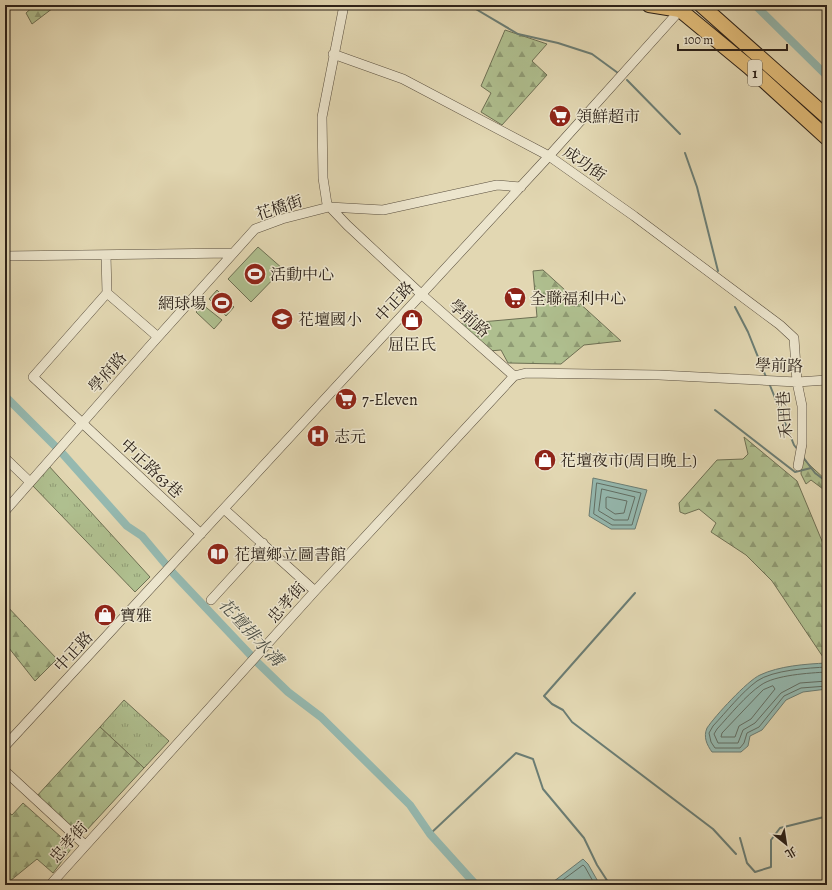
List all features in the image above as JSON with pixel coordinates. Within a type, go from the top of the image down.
[{"type":"main road","points":[[649,5],[682,8]]},
{"type":"main road","name":"1","points":[[701,5],[827,117]]},
{"type":"main road","name":"1","points":[[682,8],[827,138]]},
{"type":"street","points":[[329,207],[323,178],[322,117],[333,54],[344,5]]},
{"type":"street","name":"中正路","points":[[5,746],[521,187],[682,8]]},
{"type":"street","name":"成功街","points":[[333,54],[403,79],[549,156],[724,283],[794,338]]},
{"type":"street","name":"花橋街","points":[[232,253],[255,230],[282,219],[329,207],[383,210],[497,185],[521,187]]},
{"type":"street","name":"學前路","points":[[329,207],[421,294],[514,376],[526,374],[659,375],[797,382],[827,380]]},
{"type":"street","points":[[5,256],[232,253]]},
{"type":"street","name":"學府路","points":[[5,511],[232,253]]},
{"type":"street","points":[[106,254],[107,293],[158,337]]},
{"type":"street","name":"中正路63巷","points":[[107,293],[33,377],[201,534]]},
{"type":"street","name":"禾田巷","points":[[794,338],[797,382],[802,406],[802,444],[798,466]]},
{"type":"street","name":"忠孝街","points":[[50,885],[251,664],[315,591],[514,376]]},
{"type":"street","points":[[5,458],[30,482]]},
{"type":"street","points":[[224,509],[315,591]]},
{"type":"street","points":[[211,600],[263,543]]},
{"type":"street","points":[[5,771],[85,846]]},
{"type":"green space","points":[[35,5],[57,5],[32,24],[26,13]]},
{"type":"green space","points":[[505,30],[547,44],[532,61],[547,75],[502,125],[481,112],[491,93],[481,86]]},
{"type":"green space","name":"活動中心","points":[[258,247],[283,269],[251,302],[228,279]]},
{"type":"green space","points":[[543,270],[621,341],[584,345],[561,364],[508,363],[501,350],[489,351],[459,324],[537,317],[533,271]]},
{"type":"green space","name":"網球場","points":[[217,290],[234,307],[226,316],[209,299]]},
{"type":"green space","name":"網球場","points":[[203,305],[222,320],[214,329],[196,312]]},
{"type":"green space","points":[[744,437],[797,481],[827,553],[827,663],[772,581],[746,555],[711,532],[716,523],[699,509],[685,514],[680,512],[679,503],[717,460],[743,459],[748,454]]},
{"type":"green space","points":[[802,458],[827,481],[827,492],[811,480],[806,484],[801,474]]},
{"type":"green space","points":[[48,465],[150,577],[135,592],[33,486]]},
{"type":"green space","points":[[5,604],[57,659],[35,681],[5,643]]},
{"type":"green space","points":[[124,700],[169,741],[144,768],[100,727]]},
{"type":"green space","points":[[100,727],[144,768],[85,832],[74,833],[36,797]]},
{"type":"green space","points":[[23,803],[71,846],[71,849],[53,873],[37,859],[5,885],[5,814],[8,812],[12,815]]},
{"type":"water","points":[[593,478],[647,490],[635,529],[611,529],[589,516]]},
{"type":"water","points":[[827,663],[827,689],[803,692],[786,700],[762,730],[750,736],[748,746],[741,752],[712,752],[706,741],[705,735],[707,728],[747,684],[760,675],[775,669]]},
{"type":"water","points":[[583,859],[588,864],[600,885],[549,885]]},
{"type":"waterway","points":[[469,5],[518,34],[558,43],[592,54],[618,73]]},
{"type":"waterway","name":"花壇排水溝","points":[[755,5],[827,76]]},
{"type":"waterway","points":[[627,80],[680,134]]},
{"type":"waterway","points":[[685,153],[697,187],[718,271]]},
{"type":"waterway","points":[[735,307],[748,332],[766,377]]},
{"type":"waterway","points":[[769,383],[794,445],[798,450]]},
{"type":"waterway","name":"花壇排水溝","points":[[5,396],[62,453],[127,526],[142,536],[173,573],[258,663],[288,692],[321,717],[410,805],[430,834],[476,885]]},
{"type":"waterway","points":[[715,410],[795,472],[811,468]]},
{"type":"waterway","points":[[803,457],[815,473],[827,482]]},
{"type":"waterway","points":[[635,593],[544,696],[552,704],[563,710],[572,722],[713,829],[736,854]]},
{"type":"waterway","points":[[430,834],[516,753],[533,759],[543,789],[584,838],[597,865],[610,885]]},
{"type":"waterway","points":[[740,838],[747,863],[755,872],[771,867],[771,840],[780,828],[824,817],[827,819]]},
{"type":"place","name":"領鮮超市","points":[[560,116]]},
{"type":"place","name":"活動中心","points":[[255,274]]},
{"type":"place","name":"全聯福利中心","points":[[515,298]]},
{"type":"place","name":"網球場","points":[[222,303]]},
{"type":"place","name":"花壇國小","points":[[282,319]]},
{"type":"place","name":"屈臣氏","points":[[412,320]]},
{"type":"place","name":"7-Eleven","points":[[346,399]]},
{"type":"place","name":"志元","points":[[318,436]]},
{"type":"place","name":"花壇夜市(周日晚上)","points":[[545,460]]},
{"type":"place","name":"花壇鄉立圖書館","points":[[218,554]]},
{"type":"place","name":"寶雅","points":[[105,615]]}]
